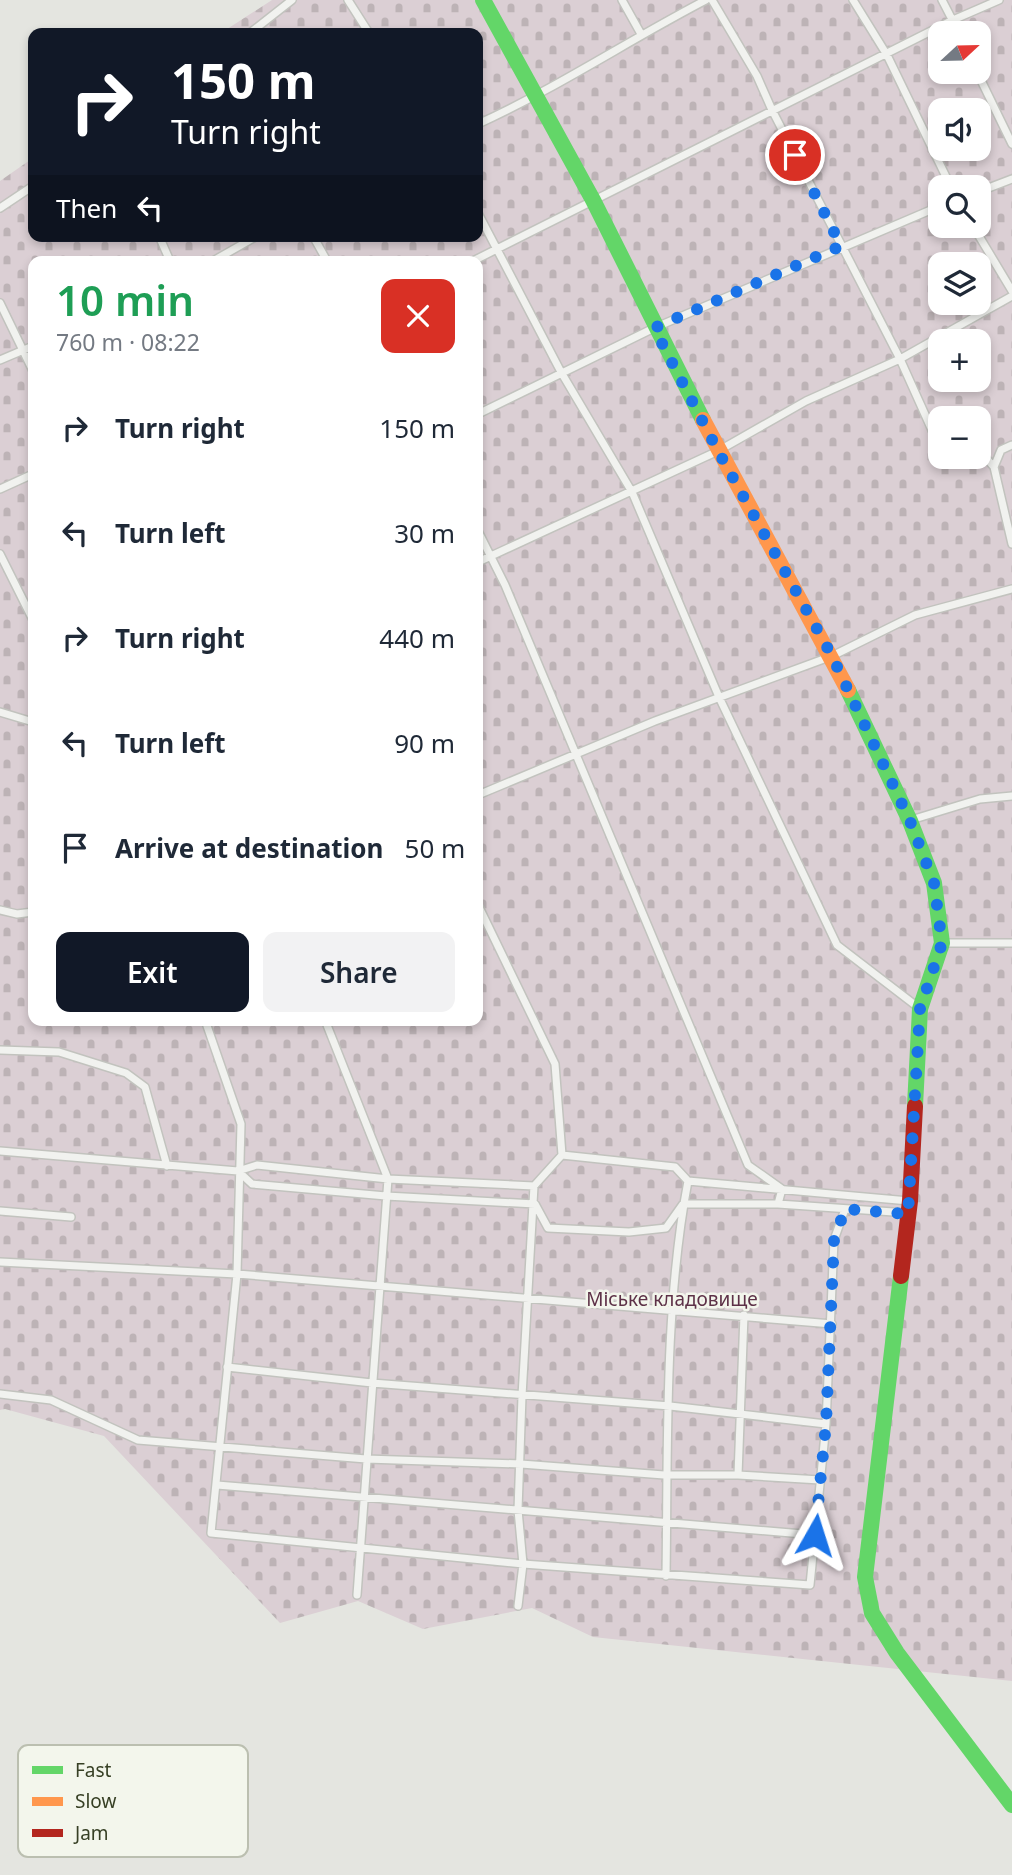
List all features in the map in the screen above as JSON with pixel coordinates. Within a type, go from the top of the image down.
[{"type":"street","points":[[483,0],[593,201],[654,328],[718,451],[832,656],[910,821],[934,883],[942,943],[920,1009],[909,1207],[865,1577],[872,1613],[897,1653],[1012,1805]]},
{"type":"lane","points":[[256,28],[292,0]]},
{"type":"lane","points":[[348,0],[366,28]]},
{"type":"lane","points":[[622,0],[641,34]]},
{"type":"lane","points":[[483,122],[536,97],[641,34],[706,0]]},
{"type":"lane","points":[[712,0],[757,76],[900,359],[928,421]]},
{"type":"lane","points":[[853,0],[887,55],[945,175]]},
{"type":"lane","points":[[942,0],[953,20]]},
{"type":"lane","points":[[482,256],[953,20],[999,0]]},
{"type":"lane","points":[[983,84],[1012,144]]},
{"type":"lane","points":[[991,187],[1012,179]]},
{"type":"lane","points":[[0,208],[28,189]]},
{"type":"lane","points":[[483,411],[654,328],[928,211]]},
{"type":"lane","points":[[483,222],[561,372],[632,492],[719,697],[837,946],[920,1009]]},
{"type":"lane","points":[[483,560],[718,451],[806,401],[900,359],[1012,293],[980,238]]},
{"type":"lane","points":[[222,256],[246,242]]},
{"type":"lane","points":[[0,303],[28,360]]},
{"type":"lane","points":[[0,360],[28,349]]},
{"type":"lane","points":[[994,467],[1001,450],[1012,445]]},
{"type":"lane","points":[[991,464],[1012,544]]},
{"type":"lane","points":[[0,489],[28,476]]},
{"type":"lane","points":[[483,542],[505,585],[748,1165],[782,1189]]},
{"type":"lane","points":[[0,554],[28,608]]},
{"type":"lane","points":[[483,793],[719,697],[832,656],[915,615],[1012,589]]},
{"type":"lane","points":[[0,712],[28,720]]},
{"type":"lane","points":[[910,821],[980,799],[1012,796]]},
{"type":"lane","points":[[0,911],[28,913]]},
{"type":"lane","points":[[483,915],[555,1063],[562,1155],[534,1186],[522,1396],[522,1464],[518,1510],[523,1564],[519,1605]]},
{"type":"lane","points":[[942,943],[1012,943]]},
{"type":"lane","points":[[207,1026],[241,1124],[237,1274],[222,1446],[211,1533],[523,1564],[810,1586],[826,1424],[834,1240],[845,1209]]},
{"type":"lane","points":[[327,1026],[388,1179],[357,1595]]},
{"type":"lane","points":[[0,1050],[59,1052],[126,1073],[145,1087],[167,1166]]},
{"type":"lane","points":[[0,1151],[238,1171],[257,1165],[388,1179],[534,1186]]},
{"type":"lane","points":[[562,1155],[675,1167],[688,1181],[782,1189],[909,1207]]},
{"type":"lane","points":[[238,1171],[252,1184],[386,1196],[535,1204]]},
{"type":"lane","points":[[666,1576],[664,1475],[674,1310],[683,1204],[688,1181]]},
{"type":"lane","points":[[778,1204],[782,1189]]},
{"type":"lane","points":[[535,1204],[548,1228],[629,1232],[666,1228],[683,1204]]},
{"type":"lane","points":[[683,1204],[778,1204],[845,1209],[909,1207]]},
{"type":"lane","points":[[0,1212],[71,1217]]},
{"type":"lane","points":[[0,1262],[237,1274],[832,1324]]},
{"type":"lane","points":[[738,1475],[744,1315]]},
{"type":"lane","points":[[228,1367],[372,1383],[670,1406],[826,1424]]},
{"type":"lane","points":[[0,1394],[51,1400],[138,1440],[366,1459],[522,1464],[664,1475],[738,1475],[820,1480]]},
{"type":"lane","points":[[217,1485],[815,1535]]},
{"type":"green space","name":"Міське кладовище","points":[[272,0],[1012,0],[1012,1681],[593,1637],[532,1608],[423,1629],[358,1601],[280,1623],[104,1436],[5,1409],[0,1410],[0,181],[28,161],[28,242],[483,242],[483,28],[229,28]]},
{"type":"traffic: fast","points":[[483,0],[593,200],[703,420]]},
{"type":"traffic: fast","points":[[848,690],[910,821],[934,883],[942,943],[920,1009],[915,1106]]},
{"type":"traffic: fast","points":[[901,1276],[865,1577],[872,1613],[897,1653],[1012,1805]]},
{"type":"traffic: slow","points":[[703,420],[848,690]]},
{"type":"traffic: jam","points":[[901,1276],[910,1201],[915,1106]]},
{"type":"route","points":[[795,155],[841,246],[654,328],[718,451],[832,656],[910,821],[934,883],[937,903],[942,943],[920,1009],[921,1033],[908,1214],[845,1209],[834,1240],[826,1424],[815,1535]]}]
